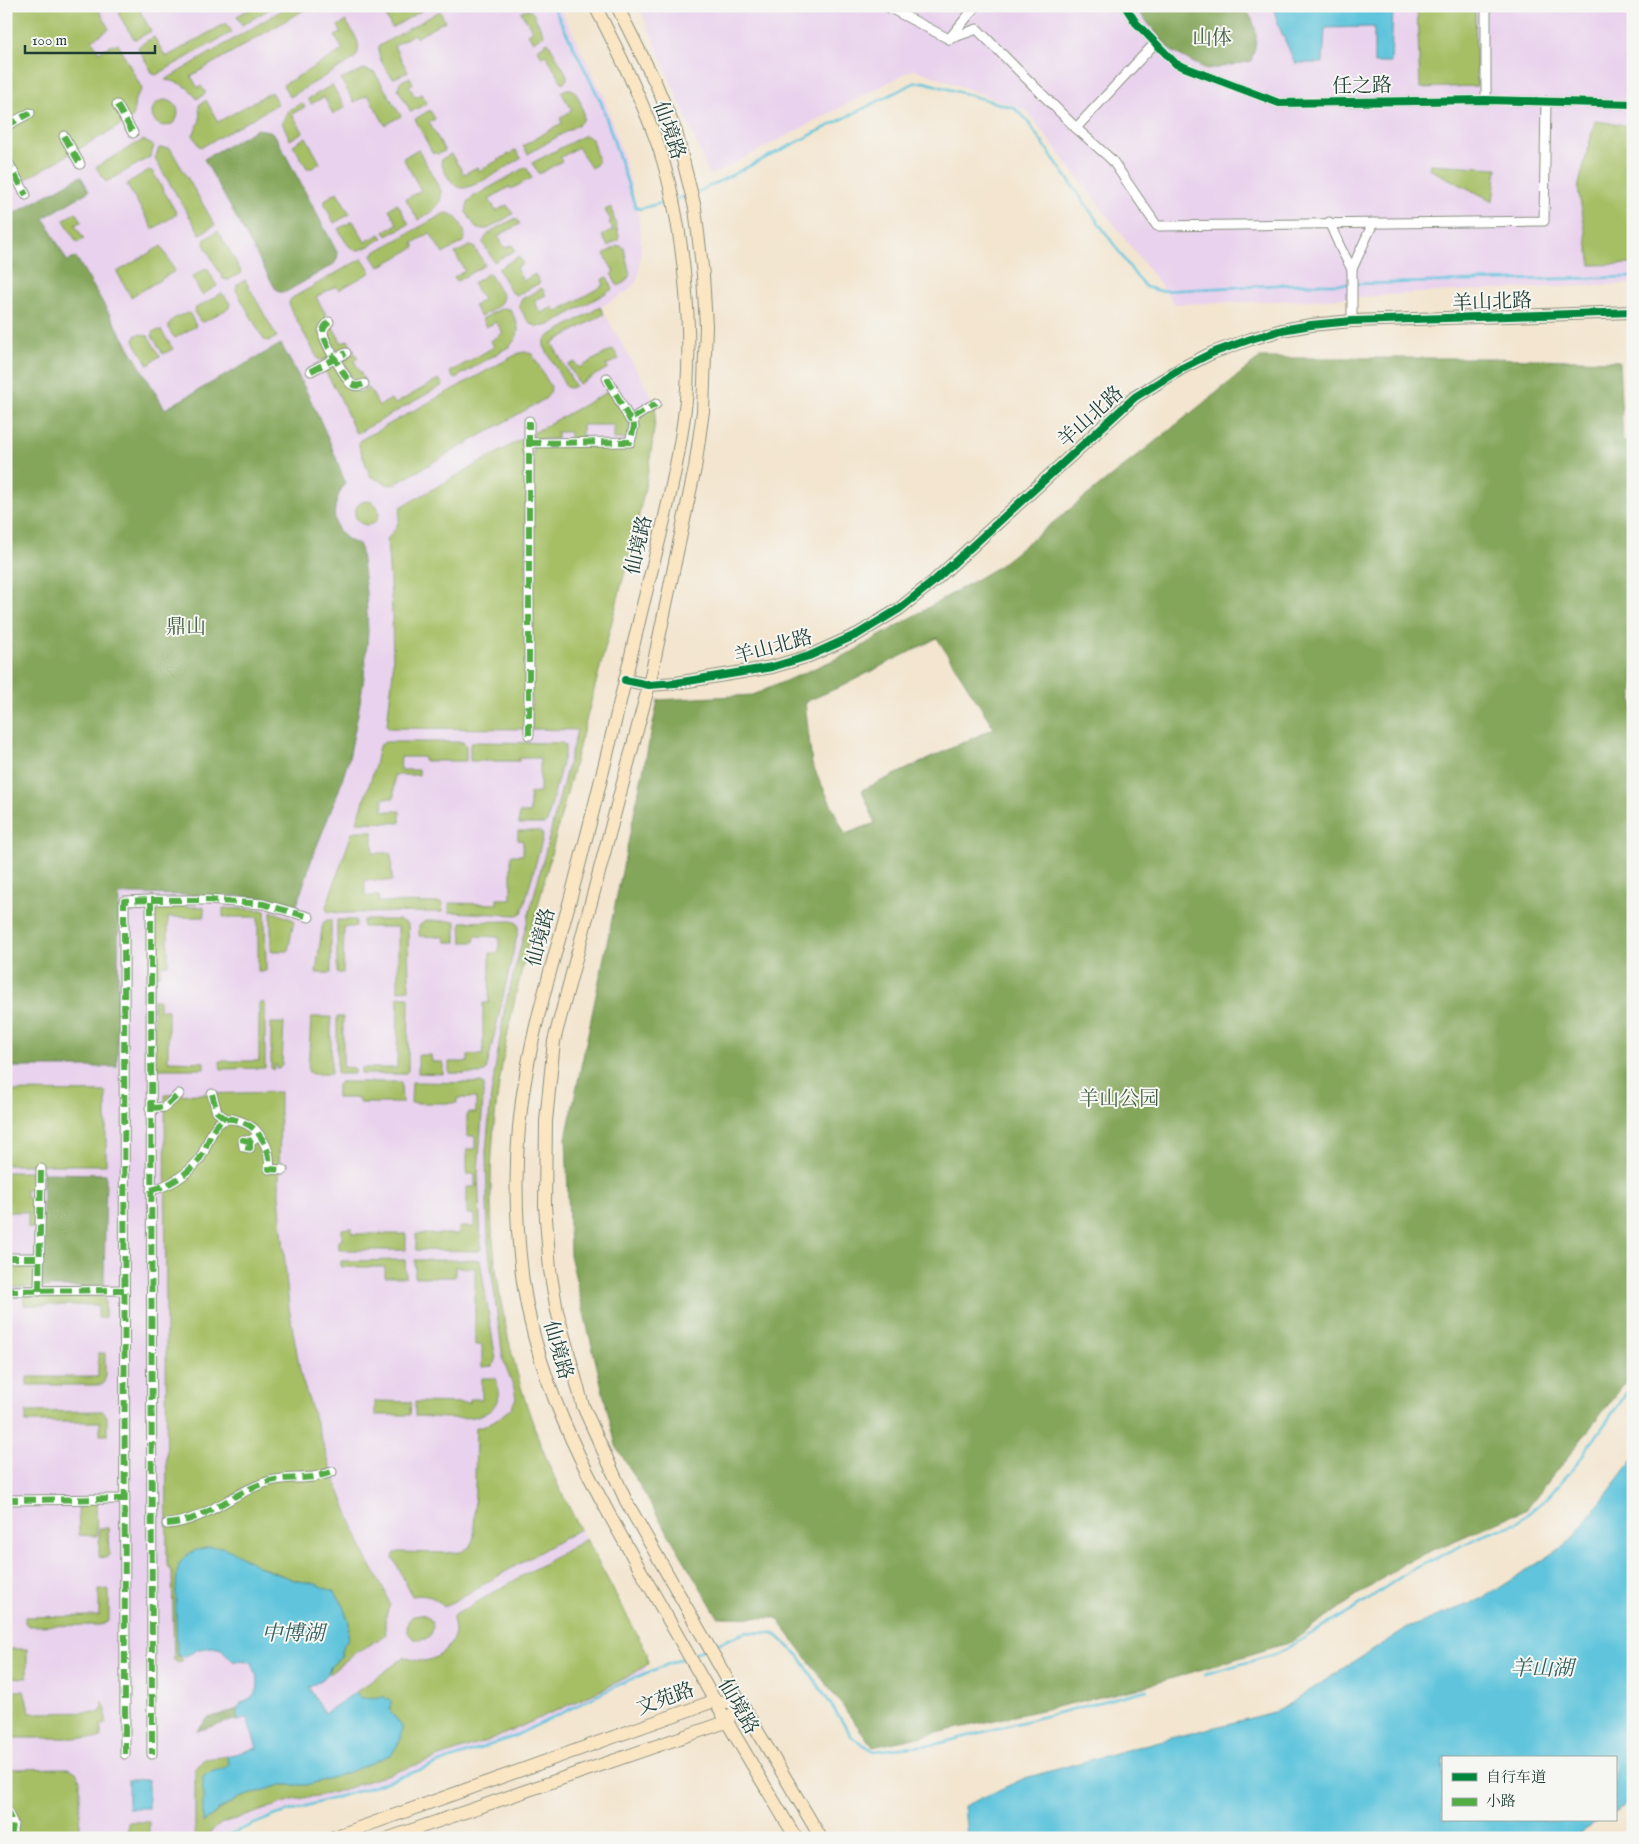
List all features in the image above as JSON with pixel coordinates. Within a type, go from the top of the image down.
[{"type":"main road","name":"仙境路","points":[[595,6],[630,77],[660,150],[675,212],[683,271],[687,320],[688,382],[675,471],[578,870],[535,1030],[526,1072],[518,1159],[520,1252],[531,1322],[548,1384],[573,1442],[610,1517],[726,1722],[796,1838]]},
{"type":"main road","name":"仙境路","points":[[617,6],[656,84],[676,132],[695,208],[703,275],[706,326],[703,411],[686,516],[649,685],[554,1041],[546,1121],[545,1205],[550,1270],[557,1311],[583,1406],[626,1501],[716,1661],[821,1838]]},
{"type":"main road","name":"羊山北路","points":[[625,680],[649,685],[676,683],[772,667],[809,656],[858,634],[899,609],[933,582],[1135,397],[1182,368],[1212,353],[1250,339],[1292,329],[1352,321],[1633,312]]},
{"type":"main road","name":"文苑路","points":[[331,1838],[714,1701],[741,1703]]},
{"type":"main road","points":[[726,1722],[741,1703]]},
{"type":"main road","name":"文苑路","points":[[389,1838],[726,1722]]},
{"type":"street","points":[[886,6],[949,39],[977,29],[1076,128],[1112,160],[1157,226],[1544,220],[1546,101]]},
{"type":"street","points":[[949,39],[976,6]]},
{"type":"street","name":"任之路","points":[[1125,6],[1136,23],[1176,64],[1279,103],[1486,100],[1633,104]]},
{"type":"street","points":[[1486,6],[1486,100]]},
{"type":"street","points":[[1076,128],[1156,42]]},
{"type":"street","points":[[116,105],[133,133]]},
{"type":"street","points":[[6,126],[30,113]]},
{"type":"street","points":[[64,136],[80,164]]},
{"type":"street","points":[[6,158],[26,195]]},
{"type":"street","points":[[1329,222],[1341,250],[1352,269]]},
{"type":"street","points":[[1352,321],[1352,269],[1373,223]]},
{"type":"street","points":[[329,322],[324,326],[323,333],[335,358],[353,385],[359,386],[364,384]]},
{"type":"street","points":[[311,371],[346,353]]},
{"type":"street","points":[[607,378],[630,420],[656,404]]},
{"type":"street","points":[[529,443],[630,442],[634,427],[632,418]]},
{"type":"street","points":[[529,421],[529,735]]},
{"type":"street","points":[[151,900],[152,1754]]},
{"type":"street","points":[[125,1754],[124,901],[207,900],[263,904],[309,917]]},
{"type":"street","points":[[150,1108],[165,1106],[180,1094]]},
{"type":"street","points":[[212,1094],[216,1112],[226,1119],[233,1119],[250,1126],[259,1135],[267,1148],[270,1163],[269,1169],[282,1170]]},
{"type":"street","points":[[151,1190],[165,1187],[199,1160],[214,1128],[226,1119]]},
{"type":"street","points":[[250,1141],[259,1135]]},
{"type":"street","points":[[40,1291],[41,1169]]},
{"type":"street","points":[[6,1258],[40,1258]]},
{"type":"street","points":[[6,1291],[124,1290]]},
{"type":"street","points":[[167,1524],[190,1521],[266,1482],[282,1478],[312,1477],[332,1472]]},
{"type":"street","points":[[6,1500],[125,1499]]},
{"type":"street","points":[[6,1809],[13,1824],[11,1838]]},
{"type":"shaded area","points":[[6,6],[559,6],[603,94],[624,160],[638,213],[641,239],[639,275],[636,282],[625,293],[601,307],[656,404],[655,427],[637,524],[532,926],[509,1027],[499,1079],[492,1162],[492,1229],[500,1290],[513,1359],[522,1392],[552,1472],[647,1653],[648,1664],[643,1674],[513,1737],[372,1786],[275,1813],[214,1838],[6,1838]]},
{"type":"shaded area","points":[[639,6],[1633,6],[1633,284],[1454,291],[1310,300],[1175,304],[1027,111],[914,69],[710,176]]},
{"type":"green space","points":[[12,6],[97,6],[109,29],[92,40],[99,52],[111,45],[118,44],[142,89],[135,99],[133,117],[130,120],[24,180],[6,149],[6,32]]},
{"type":"green space","points":[[123,6],[148,6],[140,11],[151,31],[134,39],[119,15],[119,11]]},
{"type":"green space","points":[[255,6],[275,6],[242,25],[237,16]]},
{"type":"green space","points":[[289,6],[311,6],[191,76],[198,88],[201,86],[206,93],[197,99],[184,85],[165,80]]},
{"type":"green space","points":[[416,6],[429,6],[392,28],[386,17],[398,9],[402,15]]},
{"type":"green space","name":"山体","points":[[1134,6],[1244,6],[1256,32],[1251,61],[1207,70],[1170,50]]},
{"type":"green space","points":[[1417,6],[1475,6],[1477,86],[1420,88]]},
{"type":"green space","points":[[530,10],[533,13],[544,35],[533,42],[528,34],[533,31],[521,12]]},
{"type":"green space","points":[[440,11],[445,21],[416,38],[414,34],[394,46],[408,72],[394,78],[391,76],[380,58],[379,46]]},
{"type":"green space","points":[[346,21],[355,35],[358,44],[357,54],[354,59],[290,97],[283,85],[343,50],[335,36],[341,33],[338,26]]},
{"type":"green space","points":[[226,23],[232,32],[156,75],[153,74],[138,48],[154,37],[166,57]]},
{"type":"green space","points":[[548,42],[567,75],[567,79],[563,84],[546,55],[542,57],[537,49]]},
{"type":"green space","points":[[364,69],[375,73],[401,116],[385,125],[368,95],[354,102],[341,80]]},
{"type":"green space","points":[[410,77],[413,83],[409,86],[415,97],[422,94],[427,103],[411,112],[398,89],[400,82]]},
{"type":"green space","points":[[332,85],[345,107],[333,114],[324,97],[311,104],[308,99]]},
{"type":"green space","points":[[572,89],[579,99],[583,120],[528,154],[523,146],[562,123],[560,118],[572,110],[561,92]]},
{"type":"green space","points":[[271,92],[278,104],[202,147],[199,146],[193,135],[200,120],[199,105],[206,100],[218,122]]},
{"type":"green space","points":[[165,100],[174,104],[178,113],[174,122],[165,126],[156,122],[152,113],[156,104]]},
{"type":"green space","points":[[302,103],[305,107],[292,114],[303,132],[290,140],[282,122],[289,110]]},
{"type":"green space","points":[[430,110],[435,119],[429,122],[445,151],[438,154],[432,152],[415,119]]},
{"type":"green space","points":[[1595,121],[1633,126],[1633,264],[1591,265],[1578,188]]},
{"type":"green space","points":[[257,129],[270,131],[275,135],[338,254],[334,264],[286,292],[279,292],[275,288],[204,159]]},
{"type":"green space","points":[[585,135],[592,139],[598,161],[596,165],[591,168],[578,147],[560,158],[562,161],[539,174],[532,163]]},
{"type":"green space","points":[[306,137],[320,163],[312,168],[307,168],[293,145]]},
{"type":"green space","points":[[143,140],[154,146],[150,157],[106,182],[96,167]]},
{"type":"green space","points":[[159,148],[170,148],[215,225],[200,234],[155,159]]},
{"type":"green space","points":[[418,149],[441,191],[441,197],[435,208],[418,220],[406,199],[421,190],[403,158]]},
{"type":"green space","points":[[516,150],[521,158],[492,176],[474,185],[462,188],[451,182],[441,162],[442,159],[451,154],[464,174],[477,167],[479,171]]},
{"type":"green space","points":[[1430,164],[1497,168],[1493,201],[1429,169]]},
{"type":"green space","points":[[526,167],[532,178],[511,189],[509,187],[489,199],[496,211],[507,205],[513,214],[488,229],[477,229],[466,212],[468,202],[473,197]]},
{"type":"green space","points":[[149,170],[153,172],[177,214],[153,229],[127,185]]},
{"type":"green space","name":"鼎山","points":[[81,176],[89,191],[44,218],[67,261],[76,257],[165,409],[281,344],[316,412],[332,447],[345,483],[337,501],[335,519],[342,535],[360,545],[366,593],[368,632],[364,677],[349,758],[338,793],[312,858],[297,905],[271,899],[242,896],[119,895],[117,1067],[6,1067],[6,218]]},
{"type":"green space","points":[[337,192],[350,214],[334,223],[325,205],[325,200]]},
{"type":"green space","points":[[397,203],[409,224],[387,236],[384,232],[397,224],[389,209]]},
{"type":"green space","points":[[611,207],[619,236],[618,240],[608,246],[602,236],[613,230],[605,210]]},
{"type":"green space","points":[[76,212],[82,221],[75,225],[84,239],[77,243],[64,220]]},
{"type":"green space","points":[[445,213],[457,219],[463,227],[464,241],[443,254],[430,233],[413,243],[415,247],[379,267],[372,256],[373,253]]},
{"type":"green space","points":[[516,218],[520,224],[498,236],[505,248],[512,245],[515,250],[494,262],[483,243],[485,238],[492,231]]},
{"type":"green space","points":[[353,221],[365,242],[380,234],[383,238],[367,247],[356,250],[352,249],[338,229]]},
{"type":"green space","points":[[218,231],[242,273],[228,280],[223,279],[204,244],[205,239]]},
{"type":"green space","points":[[161,246],[175,271],[131,297],[117,272]]},
{"type":"green space","points":[[470,246],[474,247],[485,265],[457,281],[454,277],[465,271],[455,253]]},
{"type":"green space","points":[[617,246],[624,248],[630,275],[625,282],[618,286],[611,274],[614,272],[604,254]]},
{"type":"green space","points":[[519,256],[523,264],[516,268],[523,281],[535,274],[540,283],[517,295],[511,292],[498,269]]},
{"type":"green space","points":[[363,259],[371,272],[339,290],[336,286],[316,297],[328,318],[321,325],[329,354],[328,358],[322,361],[318,359],[290,308],[289,302],[292,298]]},
{"type":"green space","points":[[207,268],[217,286],[202,295],[192,277]]},
{"type":"green space","points":[[489,273],[503,296],[498,306],[481,317],[474,306],[483,300],[473,283]]},
{"type":"green space","points":[[607,277],[613,289],[549,325],[533,325],[519,306],[522,299],[542,288],[546,295],[534,301],[541,313],[553,307],[556,312],[604,285],[602,280]]},
{"type":"green space","points":[[245,280],[277,337],[269,341],[264,340],[236,290],[237,285]]},
{"type":"green space","points":[[222,293],[230,303],[229,308],[204,322],[200,321],[194,312],[196,308]]},
{"type":"green space","points":[[600,307],[604,314],[552,343],[575,386],[566,387],[544,346],[544,341],[549,336]]},
{"type":"green space","points":[[502,308],[510,309],[517,324],[518,332],[514,341],[510,346],[454,379],[450,372],[494,347],[491,341],[503,333],[496,322],[486,327],[482,319]]},
{"type":"green space","points":[[188,313],[196,326],[175,338],[169,329],[169,325],[174,319]]},
{"type":"green space","points":[[331,324],[342,343],[348,340],[351,346],[338,353],[326,330]]},
{"type":"green space","points":[[161,330],[173,349],[163,354],[152,336],[154,331]]},
{"type":"green space","points":[[136,335],[148,336],[160,356],[148,365],[134,341]]},
{"type":"green space","points":[[613,349],[619,359],[606,365],[608,368],[579,384],[568,365],[575,362],[579,368]]},
{"type":"green space","points":[[355,353],[358,358],[354,361],[365,381],[354,378],[343,360]]},
{"type":"green space","points":[[519,353],[532,354],[551,387],[550,393],[545,399],[395,484],[389,485],[370,476],[359,446],[362,439]]},
{"type":"green space","name":"羊山公园","points":[[1260,358],[1487,358],[1619,361],[1623,442],[1633,442],[1633,1373],[1527,1509],[1406,1562],[1291,1642],[1137,1689],[873,1747],[777,1618],[718,1617],[616,1446],[570,1255],[566,1138],[658,700],[753,695],[852,652],[996,568]],"holes":[[[937,638],[994,728],[862,790],[875,823],[845,834],[812,764],[805,702],[842,686]]]},
{"type":"green space","points":[[331,365],[335,366],[349,390],[361,392],[369,388],[379,406],[391,399],[395,404],[439,379],[443,385],[358,433],[355,432],[339,395],[325,371]]},
{"type":"green space","points":[[609,391],[630,421],[628,439],[614,439],[614,425],[582,425],[582,439],[570,439],[570,432],[557,432],[557,439],[533,439],[533,433]]},
{"type":"green space","points":[[656,406],[649,466],[636,527],[519,980],[502,1062],[492,1145],[492,1230],[499,1292],[505,1323],[520,1384],[540,1443],[555,1479],[580,1529],[444,1607],[437,1600],[429,1597],[421,1595],[412,1596],[393,1557],[395,1553],[399,1552],[461,1552],[471,1546],[474,1536],[476,1427],[483,1427],[500,1417],[511,1408],[516,1398],[503,1359],[488,1244],[486,1152],[491,1095],[505,1007],[577,730],[531,729],[533,446],[631,446],[635,419]]},
{"type":"green space","points":[[526,438],[527,729],[388,728],[393,671],[392,610],[387,540],[399,521],[401,507]]},
{"type":"green space","points":[[362,501],[372,501],[379,508],[379,518],[372,525],[362,525],[355,518],[355,508]]},
{"type":"green space","points":[[385,742],[463,742],[466,745],[466,761],[424,761],[424,757],[401,757],[400,770],[419,770],[419,775],[394,775],[394,798],[383,798],[383,811],[400,811],[400,823],[357,822],[374,770],[379,746]]},
{"type":"green space","points":[[472,742],[562,743],[565,745],[545,824],[519,824],[519,813],[530,813],[530,793],[540,793],[540,758],[519,758],[519,761],[470,761],[470,745]]},
{"type":"green space","points":[[355,831],[373,831],[373,853],[391,853],[392,881],[365,880],[365,896],[379,896],[378,902],[443,903],[442,912],[340,913],[327,911],[326,907],[352,833]]},
{"type":"green space","points":[[518,831],[539,831],[543,837],[522,913],[517,915],[449,912],[449,903],[497,904],[497,899],[511,899],[511,855],[523,855],[523,841],[518,840]]},
{"type":"green space","points":[[160,906],[204,907],[204,917],[168,917],[168,965],[160,966],[160,975],[153,976],[155,909]]},
{"type":"green space","points":[[223,908],[265,910],[266,971],[258,971],[258,917],[223,917]]},
{"type":"green space","points":[[271,911],[294,920],[288,951],[271,951]]},
{"type":"green space","points":[[327,920],[331,920],[331,973],[316,973],[322,928]]},
{"type":"green space","points":[[337,920],[356,920],[356,927],[344,927],[343,973],[337,973]]},
{"type":"green space","points":[[363,920],[399,920],[408,924],[409,989],[398,991],[398,927],[363,927]]},
{"type":"green space","points":[[425,921],[456,921],[456,942],[446,942],[445,937],[419,936],[419,926]]},
{"type":"green space","points":[[512,921],[517,923],[519,927],[486,1071],[480,1074],[449,1073],[449,1062],[468,1062],[468,1055],[483,1055],[483,1003],[489,1003],[490,953],[499,953],[499,937],[475,936],[474,942],[462,942],[461,922]]},
{"type":"green space","points":[[398,997],[408,997],[409,999],[408,1071],[404,1074],[361,1074],[361,1068],[397,1068]]},
{"type":"green space","points":[[153,1000],[159,1000],[159,1010],[168,1010],[168,1061],[204,1062],[204,1069],[155,1069]]},
{"type":"green space","points":[[259,1003],[265,1003],[265,1068],[221,1069],[220,1061],[259,1061]]},
{"type":"green space","points":[[311,1017],[331,1017],[331,1074],[312,1074],[308,1071]]},
{"type":"green space","points":[[337,1017],[343,1017],[343,1067],[354,1068],[354,1074],[337,1074]]},
{"type":"green space","points":[[271,1023],[284,1023],[282,1065],[279,1069],[275,1065],[274,1069],[271,1069]]},
{"type":"green space","points":[[418,1055],[431,1055],[432,1062],[443,1062],[443,1074],[418,1073]]},
{"type":"green space","points":[[340,1082],[401,1082],[402,1103],[359,1103],[359,1098],[337,1098],[337,1085]]},
{"type":"green space","points":[[412,1082],[481,1083],[484,1085],[478,1172],[481,1248],[479,1251],[416,1250],[416,1234],[459,1234],[459,1227],[474,1227],[474,1214],[467,1214],[467,1187],[475,1187],[475,1174],[467,1174],[467,1149],[475,1149],[475,1136],[467,1136],[467,1113],[476,1113],[476,1098],[457,1098],[457,1103],[411,1103]]},
{"type":"green space","points":[[6,1091],[106,1092],[106,1165],[6,1165]]},
{"type":"green space","points":[[280,1092],[279,1195],[289,1308],[301,1376],[332,1472],[364,1553],[386,1593],[390,1605],[385,1620],[386,1635],[355,1653],[328,1675],[330,1667],[341,1657],[341,1650],[348,1638],[349,1622],[316,1584],[294,1580],[210,1547],[188,1554],[179,1564],[177,1655],[183,1660],[178,1663],[174,1660],[172,1572],[167,1564],[165,1095]]},
{"type":"green space","points":[[6,1172],[34,1172],[36,1175],[36,1189],[26,1189],[26,1198],[36,1198],[36,1204],[39,1204],[36,1228],[28,1228],[28,1212],[6,1212]]},
{"type":"green space","points":[[43,1173],[106,1174],[104,1287],[42,1287]]},
{"type":"green space","points":[[352,1228],[352,1234],[406,1234],[406,1250],[339,1250],[339,1241],[342,1240],[342,1229]]},
{"type":"green space","points":[[6,1260],[36,1260],[36,1287],[6,1287]]},
{"type":"green space","points":[[405,1260],[406,1277],[385,1277],[385,1267],[341,1267],[341,1261]]},
{"type":"green space","points":[[415,1260],[480,1260],[496,1360],[492,1366],[482,1367],[482,1345],[475,1345],[475,1268],[455,1267],[455,1277],[415,1277]]},
{"type":"green space","points":[[24,1296],[101,1296],[105,1300],[105,1318],[98,1318],[98,1305],[24,1305]]},
{"type":"green space","points":[[98,1353],[105,1353],[105,1379],[103,1384],[27,1385],[27,1377],[98,1377]]},
{"type":"green space","points":[[482,1378],[496,1378],[498,1395],[494,1406],[485,1413],[473,1417],[459,1418],[415,1416],[415,1402],[470,1403],[470,1399],[482,1399]]},
{"type":"green space","points":[[375,1401],[411,1402],[410,1415],[375,1415]]},
{"type":"green space","points":[[103,1411],[107,1416],[107,1435],[100,1435],[100,1422],[26,1422],[26,1412]]},
{"type":"green space","points":[[96,1503],[97,1536],[79,1535],[78,1504]]},
{"type":"green space","points":[[99,1528],[108,1528],[109,1555],[106,1558],[99,1557]]},
{"type":"green space","points":[[586,1539],[647,1653],[648,1664],[604,1689],[493,1739],[333,1793],[292,1800],[222,1823],[209,1833],[195,1838],[195,1770],[204,1759],[227,1756],[229,1764],[224,1769],[214,1771],[208,1818],[239,1798],[281,1785],[306,1785],[318,1782],[352,1771],[392,1754],[401,1739],[402,1727],[390,1710],[361,1698],[356,1692],[405,1657],[421,1661],[438,1656],[447,1648],[453,1638],[455,1632],[453,1616]]},
{"type":"green space","points":[[99,1590],[107,1590],[109,1592],[109,1619],[106,1623],[101,1625],[29,1626],[25,1623],[25,1617],[99,1616]]},
{"type":"green space","points":[[420,1614],[429,1618],[433,1627],[429,1636],[420,1640],[411,1636],[407,1627],[411,1618]]},
{"type":"green space","points":[[6,1649],[27,1649],[27,1678],[6,1677]]},
{"type":"green space","points":[[6,1691],[24,1691],[30,1713],[101,1712],[102,1701],[106,1709],[106,1724],[101,1725],[101,1738],[6,1738]]},
{"type":"green space","points":[[238,1709],[238,1721],[234,1720],[197,1731],[208,1718]]},
{"type":"green space","points":[[69,1768],[76,1772],[80,1780],[80,1838],[16,1838],[15,1820],[6,1804],[6,1769]]},
{"type":"green space","points":[[128,1822],[149,1822],[149,1838],[128,1838]]},
{"type":"water","points":[[1273,6],[1393,6],[1391,63],[1374,63],[1374,27],[1325,28],[1323,63],[1295,63],[1279,27]]},
{"type":"water","name":"羊山湖","points":[[1633,1460],[1633,1801],[1616,1811],[1616,1756],[1442,1756],[1442,1822],[1598,1822],[1572,1838],[967,1838],[964,1806],[1025,1778],[1278,1711],[1405,1629],[1484,1598],[1569,1543]]},
{"type":"water","name":"中博湖","points":[[210,1547],[222,1547],[261,1568],[294,1580],[316,1584],[335,1592],[341,1601],[349,1622],[348,1638],[341,1650],[341,1657],[330,1667],[328,1675],[309,1688],[325,1713],[356,1692],[361,1698],[384,1697],[391,1701],[390,1710],[402,1727],[401,1739],[392,1754],[352,1771],[318,1782],[306,1785],[281,1785],[239,1798],[217,1811],[203,1823],[203,1777],[206,1774],[226,1767],[229,1764],[227,1756],[257,1748],[247,1718],[238,1721],[238,1709],[241,1703],[249,1700],[257,1691],[258,1686],[252,1662],[233,1661],[221,1649],[213,1647],[199,1649],[184,1657],[177,1655],[176,1593],[180,1563],[189,1554]]},
{"type":"water","points":[[128,1780],[148,1780],[148,1808],[128,1808]]},
{"type":"waterway","points":[[553,6],[601,102],[635,206],[639,209],[669,201]]},
{"type":"waterway","points":[[696,193],[914,83],[924,82],[1014,108],[1025,118],[1136,276],[1146,287],[1160,291],[1294,284],[1349,284]]},
{"type":"waterway","points":[[677,199],[688,195]]},
{"type":"waterway","points":[[1354,284],[1633,277]]},
{"type":"waterway","points":[[1205,1674],[1277,1654],[1355,1608],[1408,1572],[1479,1537],[1515,1524],[1547,1498],[1576,1465],[1633,1384]]},
{"type":"waterway","points":[[712,1646],[746,1632],[774,1633],[799,1656],[853,1738],[874,1751],[937,1744],[1147,1690]]},
{"type":"waterway","points":[[693,1654],[704,1649]]},
{"type":"waterway","points":[[220,1838],[276,1815],[372,1787],[513,1737],[629,1680],[686,1657]]},
{"type":"marked path","points":[[117,105],[133,133]]},
{"type":"marked path","points":[[6,126],[30,113]]},
{"type":"marked path","points":[[64,136],[80,164]]},
{"type":"marked path","points":[[6,159],[26,195]]},
{"type":"marked path","points":[[329,322],[324,327],[323,332],[334,358],[350,383],[357,386],[364,384]]},
{"type":"marked path","points":[[311,371],[346,353]]},
{"type":"marked path","points":[[607,378],[630,420],[633,418]]},
{"type":"marked path","points":[[529,443],[630,442],[634,427],[633,418],[656,404]]},
{"type":"marked path","points":[[529,421],[529,735]]},
{"type":"marked path","points":[[151,900],[207,900],[263,904],[309,917]]},
{"type":"marked path","points":[[125,1754],[124,901],[151,900],[152,1754]]},
{"type":"marked path","points":[[150,1108],[165,1107],[179,1094]]},
{"type":"marked path","points":[[212,1094],[217,1112],[226,1119]]},
{"type":"marked path","points":[[151,1190],[171,1183],[189,1170],[199,1160],[216,1126],[228,1119],[236,1120],[254,1129],[263,1140],[267,1149],[269,1169],[283,1170]]},
{"type":"marked path","points":[[250,1141],[250,1148],[244,1147],[243,1140],[250,1141],[259,1135]]},
{"type":"marked path","points":[[39,1291],[41,1169]]},
{"type":"marked path","points":[[6,1258],[40,1258]]},
{"type":"marked path","points":[[6,1291],[124,1290]]},
{"type":"marked path","points":[[167,1524],[194,1518],[254,1487],[273,1480],[313,1477],[332,1472]]},
{"type":"marked path","points":[[6,1500],[125,1499]]},
{"type":"marked path","points":[[6,1809],[13,1824],[11,1838]]},
{"type":"cycle path","points":[[1125,6],[1136,23],[1176,64],[1279,103],[1486,100],[1633,104]]},
{"type":"cycle path","points":[[625,680],[649,685],[676,683],[772,667],[809,656],[858,634],[899,609],[933,582],[1135,397],[1182,368],[1212,353],[1282,330],[1352,321],[1633,312]]}]
